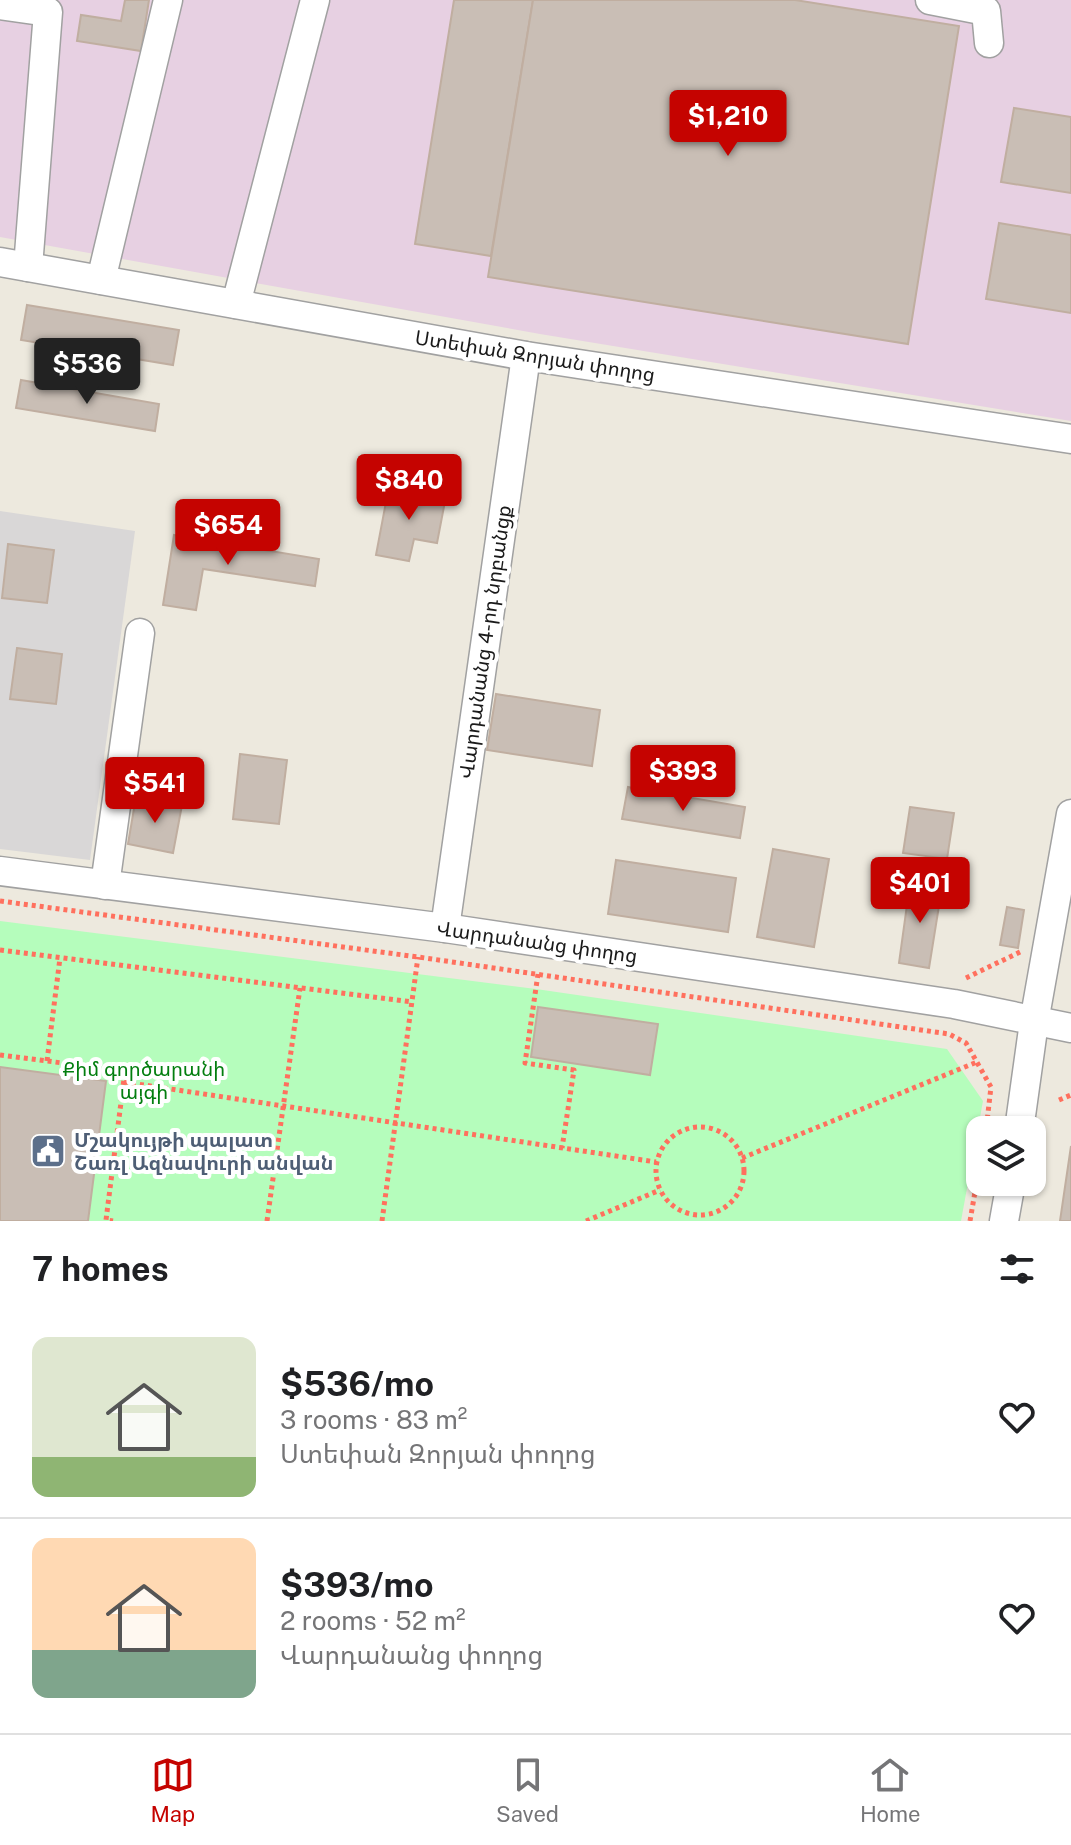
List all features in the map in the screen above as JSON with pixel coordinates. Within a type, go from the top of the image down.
[{"type":"street","points":[[101,280],[168,0]]},
{"type":"street","points":[[236,304],[315,0]]},
{"type":"street","points":[[930,0],[986,11],[989,43]]},
{"type":"street","points":[[0,5],[48,12],[28,267]]},
{"type":"street","name":"Ստեփան Զորյան փողոց","points":[[0,262],[526,356],[1071,439]]},
{"type":"street","name":"Վարդանանց 4-րդ նրբանցք","points":[[445,928],[526,356]]},
{"type":"street","points":[[105,885],[140,633]]},
{"type":"street","points":[[1021,1116],[1034,1022],[1071,814]]},
{"type":"street","name":"Վարդանանց փողոց","points":[[0,871],[445,928],[954,1004],[1071,1028]]},
{"type":"street","points":[[1004,1221],[1008,1196]]},
{"type":"path","points":[[0,901],[418,957],[949,1034],[966,1043],[991,1087],[988,1116]]},
{"type":"path","points":[[958,982],[1027,949]]},
{"type":"path","points":[[0,950],[412,1002]]},
{"type":"path","points":[[382,1221],[418,957]]},
{"type":"path","points":[[47,1061],[60,958]]},
{"type":"path","points":[[538,974],[525,1063],[574,1070],[562,1148]]},
{"type":"path","points":[[267,1221],[300,988]]},
{"type":"path","points":[[0,1055],[125,1071],[106,1220],[113,1221]]},
{"type":"path","points":[[742,1158],[977,1062]]},
{"type":"path","points":[[124,1082],[656,1162]]},
{"type":"path","points":[[1059,1100],[1071,1095]]},
{"type":"path","points":[[696,1127],[711,1128],[725,1134],[742,1158],[744,1172],[734,1200],[722,1210],[708,1214],[694,1215],[680,1211],[668,1202],[656,1177],[656,1162],[661,1149],[670,1138],[696,1127]]},
{"type":"path","points":[[586,1221],[660,1190]]},
{"type":"path","points":[[970,1221],[974,1196]]},
{"type":"shaded area","points":[[0,0],[1071,0],[1071,421],[540,334],[0,237]]},
{"type":"shaded area","points":[[0,511],[135,531],[90,860],[0,849]]},
{"type":"green space","name":"Քիմ գործարանի այգի","points":[[0,921],[536,989],[947,1049],[983,1101],[980,1116],[966,1116],[966,1194],[961,1221],[0,1221]]},
{"type":"building","points":[[125,0],[149,0],[141,51],[77,41],[81,15],[121,21]]},
{"type":"building","points":[[454,0],[533,0],[491,256],[415,244]]},
{"type":"building","points":[[533,0],[795,0],[959,26],[908,344],[488,277]]},
{"type":"building","points":[[1014,108],[1071,117],[1071,193],[1001,182]]},
{"type":"building","points":[[999,223],[1071,235],[1071,313],[986,299]]},
{"type":"building","points":[[27,305],[179,330],[173,365],[21,340]]},
{"type":"building","points":[[21,380],[159,404],[155,431],[16,408]]},
{"type":"building","points":[[389,486],[446,496],[437,543],[414,539],[409,561],[376,555]]},
{"type":"building","points":[[174,535],[319,559],[315,586],[203,569],[196,610],[163,605]]},
{"type":"building","points":[[8,544],[54,550],[47,603],[2,598]]},
{"type":"building","points":[[17,648],[62,654],[56,704],[10,699]]},
{"type":"building","points":[[496,694],[600,710],[592,766],[487,750]]},
{"type":"building","points":[[240,754],[287,760],[279,824],[233,819]]},
{"type":"building","points":[[628,787],[745,807],[740,838],[622,819]]},
{"type":"building","points":[[136,797],[182,805],[173,853],[128,844]]},
{"type":"building","points":[[910,807],[954,813],[947,859],[903,853]]},
{"type":"building","points":[[773,849],[829,859],[814,947],[757,937]]},
{"type":"building","points":[[616,860],[736,878],[728,932],[608,914]]},
{"type":"building","points":[[910,883],[942,887],[929,968],[899,963]]},
{"type":"building","points":[[1007,907],[1024,910],[1018,948],[1000,945]]},
{"type":"building","points":[[538,1007],[658,1024],[650,1075],[531,1057]]},
{"type":"building","name":"Մշակույթի պալատ Շառլ Ազնավուրի անվան","points":[[0,1067],[106,1081],[88,1221],[0,1221]]},
{"type":"building","points":[[1071,1146],[1071,1221],[1060,1221]]},
{"type":"place","name":"Մշակույթի պալատ Շառլ Ազնավուրի անվան","points":[[48,1151]]}]
